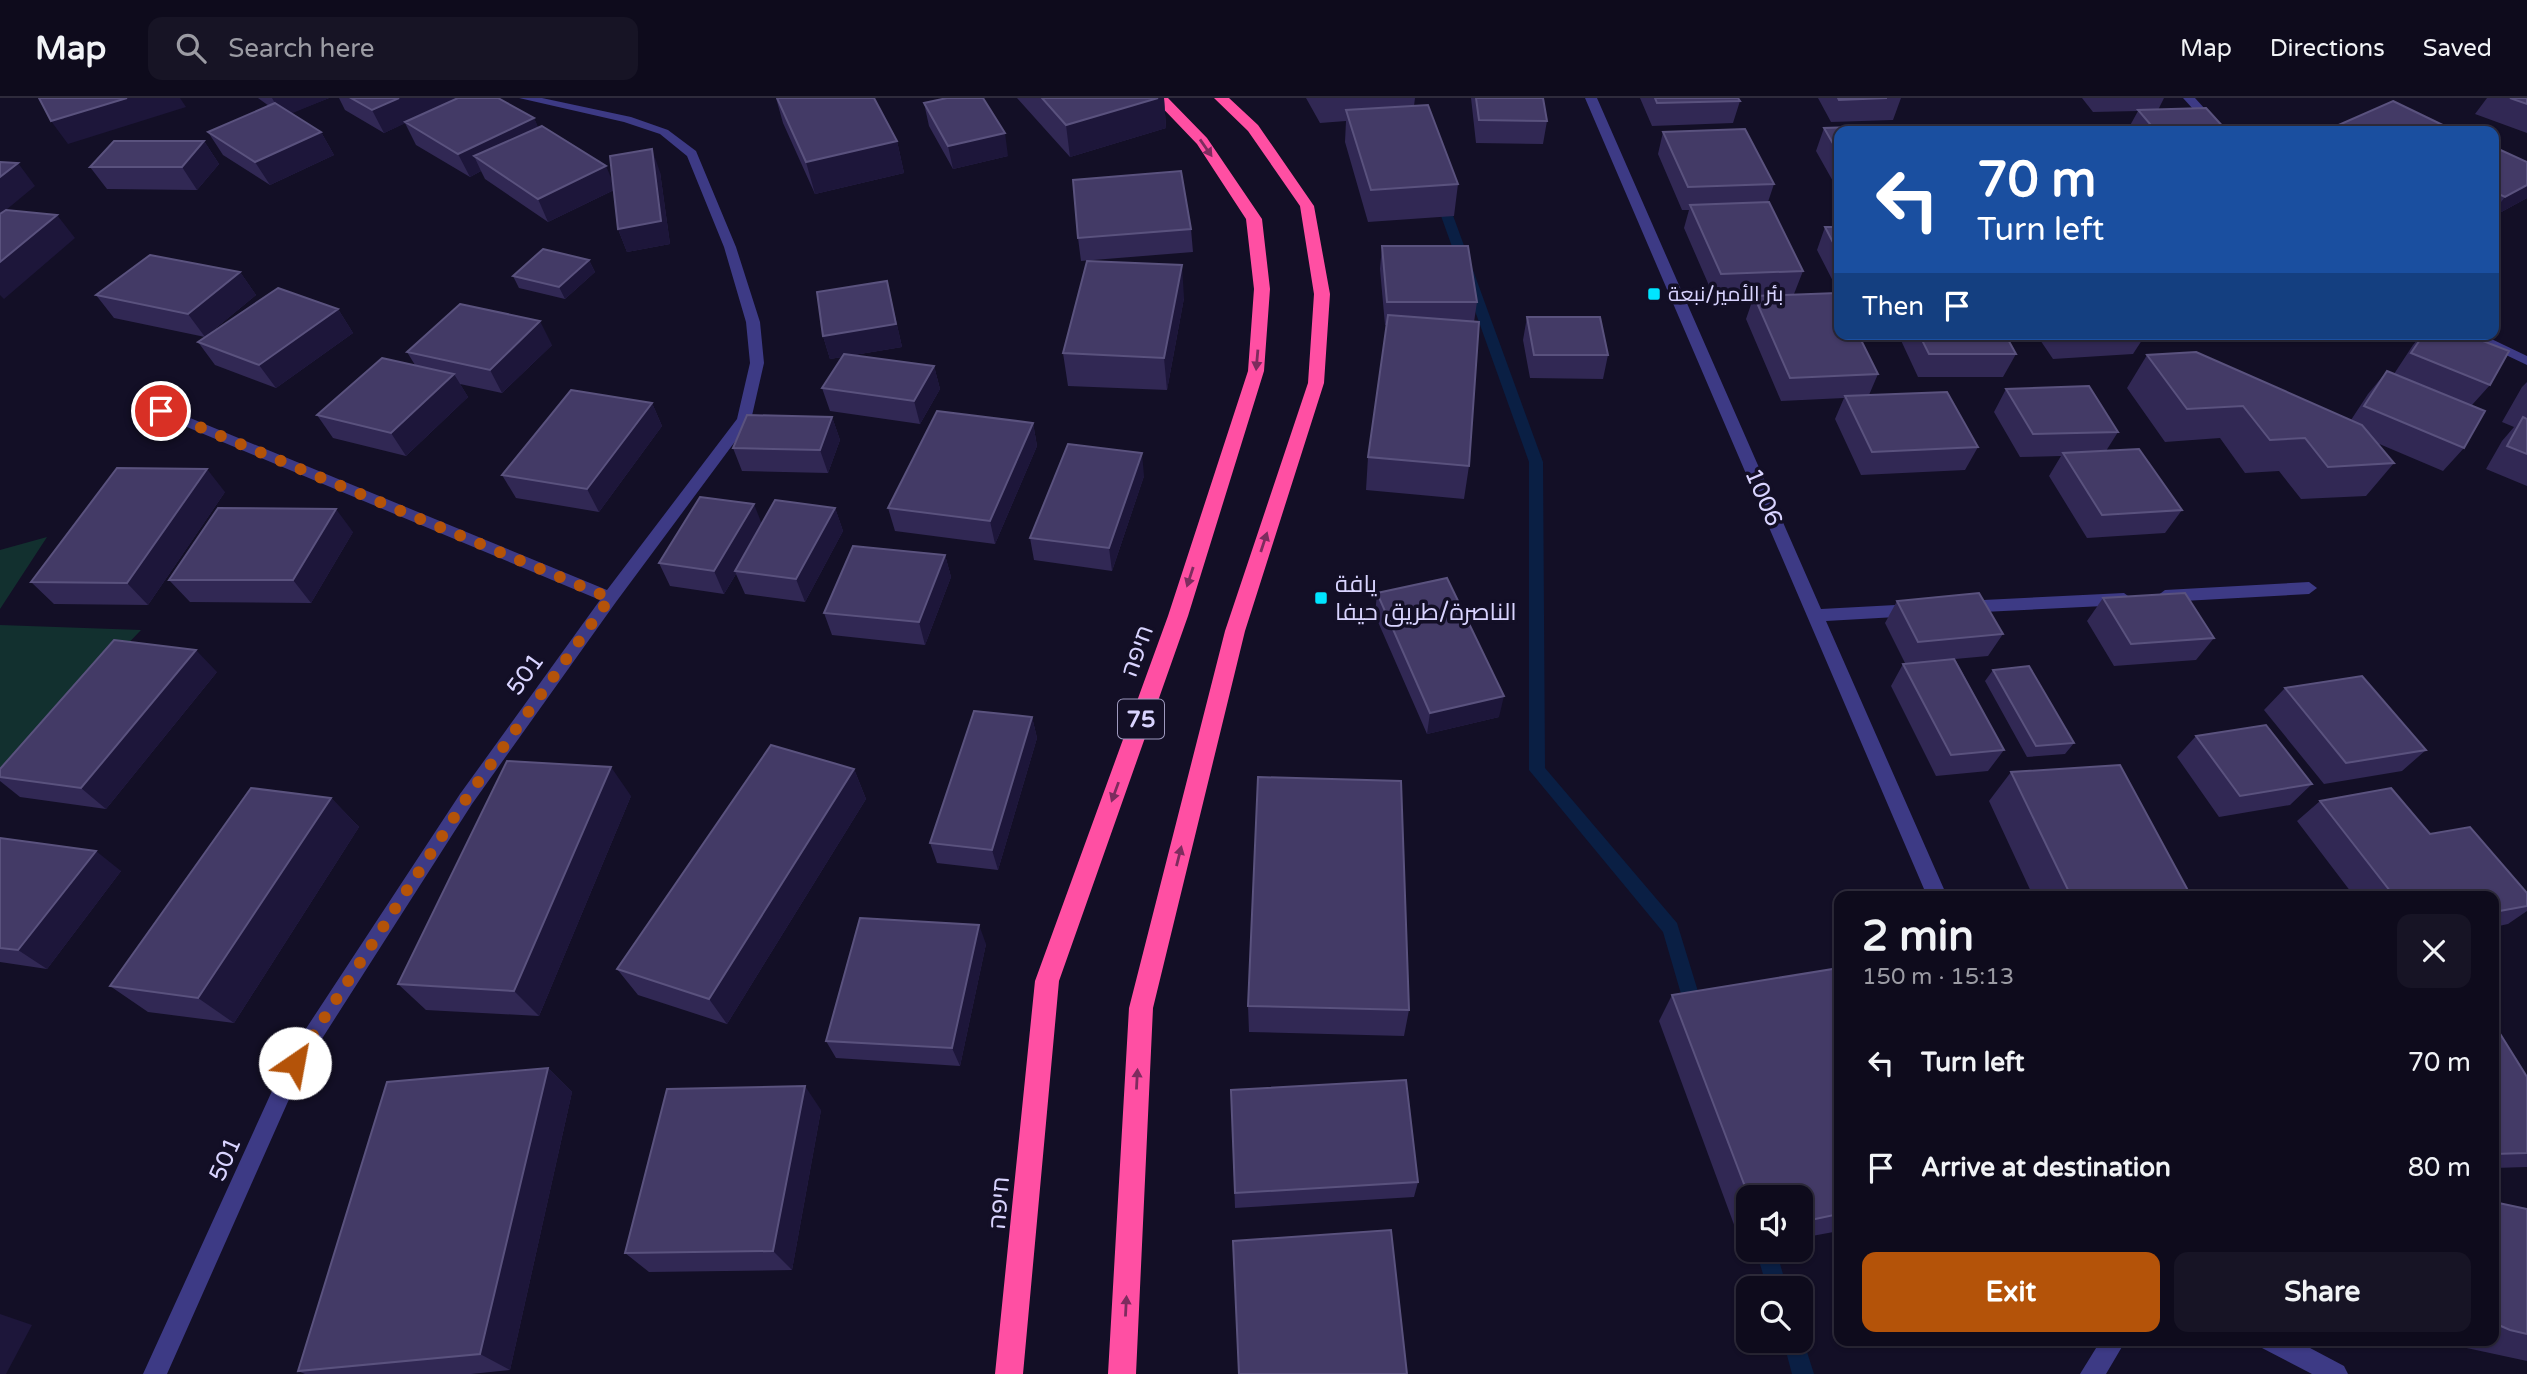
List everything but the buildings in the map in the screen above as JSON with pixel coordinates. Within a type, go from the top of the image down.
[{"type":"highway","name":"חיפה","points":[[1009,1374],[1047,981],[1178,616],[1256,372],[1262,289],[1254,219],[1202,141],[1160,98]]},
{"type":"highway","points":[[1122,1374],[1141,1008],[1235,631],[1316,383],[1322,294],[1307,205],[1253,128],[1221,98]]},
{"type":"street","name":"501","points":[[155,1374],[295,1063],[466,799],[610,598],[744,420],[758,363],[753,322],[730,247],[692,154],[664,132],[627,118],[525,98]]},
{"type":"street","name":"1006","points":[[1591,98],[1935,891]]},
{"type":"street","points":[[2189,98],[2214,126]]},
{"type":"street","points":[[2482,340],[2527,360]]},
{"type":"street","points":[[161,411],[610,598]]},
{"type":"street","points":[[1953,608],[2309,589]]},
{"type":"street","points":[[1816,615],[1925,609]]},
{"type":"street","points":[[2092,1374],[2111,1346]]},
{"type":"street","points":[[2282,1346],[2336,1374]]},
{"type":"green space","points":[[47,537],[0,609],[0,550]]},
{"type":"green space","points":[[0,625],[141,630],[0,777]]},
{"type":"waterway","points":[[1441,199],[1536,462],[1537,770],[1671,928],[1695,1011]]},
{"type":"waterway","points":[[1769,1262],[1774,1276]]},
{"type":"waterway","points":[[1797,1353],[1803,1374]]},
{"type":"place","name":"بئر الأمير/نبعة","points":[[1654,294]]},
{"type":"place","name":"يافة الناصرة/طريق حيفا","points":[[1321,598]]},
{"type":"route","points":[[161,411],[610,598],[466,799],[295,1063]]}]
